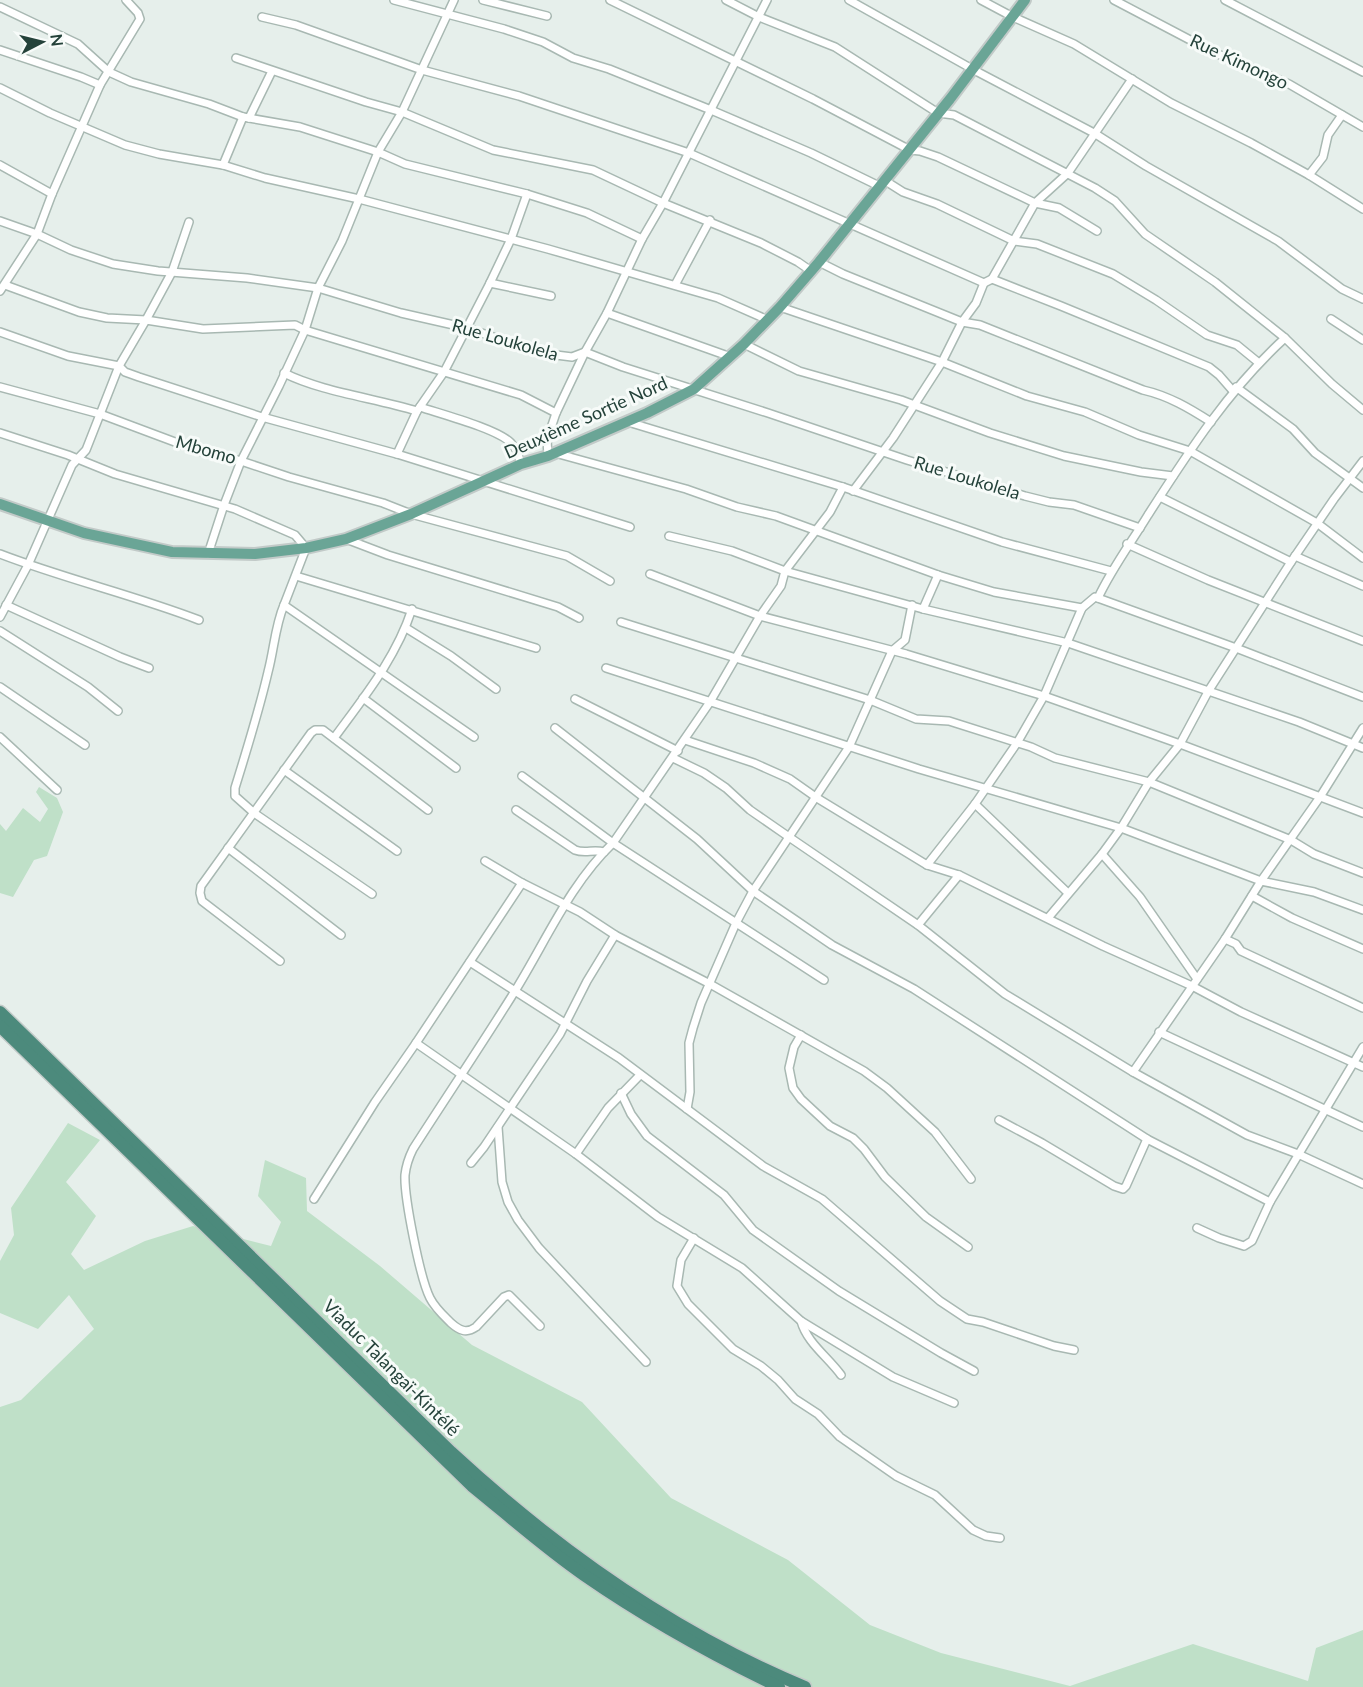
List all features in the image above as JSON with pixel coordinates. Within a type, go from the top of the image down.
[{"type":"highway","name":"Viaduc Talangaï-Kintélé","points":[[0,1012],[451,1452],[520,1513],[643,1604],[764,1669],[805,1687]]},
{"type":"highway","name":"Viaduc Talangaï-Kintélé","points":[[0,1026],[472,1486],[584,1575],[689,1642],[779,1687]]},
{"type":"main road","name":"Deuxième Sortie Nord","points":[[0,504],[84,533],[172,552],[255,554],[306,548],[346,539],[411,514],[521,464],[552,454],[628,422],[694,389],[768,320],[819,262],[974,70],[1025,0]]},
{"type":"street","points":[[126,0],[138,13],[140,19],[100,85],[37,234],[2,288],[79,312],[107,318],[146,320],[203,329],[295,325],[305,330],[521,395],[556,413]]},
{"type":"street","points":[[394,0],[504,29],[543,42],[573,58],[609,69],[881,183],[937,204],[1014,242],[1036,244],[1113,274],[1207,335],[1237,345],[1259,363]]},
{"type":"street","points":[[208,554],[241,460],[305,330],[318,288],[342,241],[378,152],[402,112],[454,0]]},
{"type":"street","points":[[483,0],[547,16]]},
{"type":"street","points":[[610,0],[866,125],[909,150],[938,157],[1035,203],[1059,208],[1096,231]]},
{"type":"street","points":[[726,0],[759,17],[836,47],[938,113],[954,115],[1068,173],[1115,201],[1145,234],[1215,282],[1286,338],[1332,384],[1363,410]]},
{"type":"street","points":[[767,0],[663,203],[642,238],[627,273],[556,413],[548,441],[552,454],[686,489],[737,507],[776,516],[993,592],[1082,608]]},
{"type":"street","points":[[849,0],[974,70],[1022,93],[1094,133],[1146,166],[1278,241],[1342,289],[1363,299]]},
{"type":"street","points":[[981,0],[1074,44],[1171,103],[1309,175],[1363,209]]},
{"type":"street","name":"Rue Kimongo","points":[[1114,0],[1213,52],[1289,84],[1363,127]]},
{"type":"street","points":[[1225,0],[1363,72]]},
{"type":"street","points":[[0,7],[78,44],[108,72],[131,82],[246,117],[300,127],[378,152],[405,164],[527,195],[586,213],[642,238]]},
{"type":"street","points":[[262,17],[296,25],[422,70],[519,96],[689,153],[984,283]]},
{"type":"street","points":[[0,50],[100,85]]},
{"type":"street","points":[[236,58],[402,112],[493,150],[593,170],[663,203],[710,220],[762,243],[811,271]]},
{"type":"street","points":[[223,165],[272,70]]},
{"type":"street","points":[[853,491],[883,452],[942,362],[962,322],[976,303],[984,283],[992,279],[1035,203],[1068,173],[1132,80]]},
{"type":"street","points":[[0,88],[124,145],[159,154],[223,165],[265,178],[511,239],[725,300],[768,320]]},
{"type":"street","points":[[1309,175],[1323,157],[1328,135],[1342,115]]},
{"type":"street","points":[[0,165],[52,194]]},
{"type":"street","points":[[397,454],[418,409],[444,372],[490,283],[511,239],[527,195]]},
{"type":"street","points":[[675,285],[710,220]]},
{"type":"street","name":"Rue Loukolela","points":[[0,221],[37,234],[71,250],[113,264],[318,288],[401,313],[467,328],[540,353],[572,357],[585,352],[623,368],[694,389],[883,452],[1025,496],[1074,505],[1140,528]]},
{"type":"street","points":[[0,617],[28,564],[72,465],[86,450],[118,366],[172,272],[189,222]]},
{"type":"street","points":[[819,262],[962,322],[980,325],[1143,390],[1162,394],[1182,403],[1211,422]]},
{"type":"street","points":[[992,279],[1209,367],[1235,389],[1293,429],[1316,453],[1363,488]]},
{"type":"street","points":[[490,283],[552,296]]},
{"type":"street","points":[[780,307],[942,362],[1028,396],[1085,412],[1139,435],[1190,451],[1317,523],[1363,558]]},
{"type":"street","points":[[607,313],[728,356]]},
{"type":"street","points":[[1331,320],[1363,340]]},
{"type":"street","points":[[0,332],[68,356],[118,366],[125,372],[139,377],[262,417],[397,454],[630,527]]},
{"type":"street","points":[[1098,598],[1127,544],[1190,451],[1235,389],[1286,338]]},
{"type":"street","points":[[744,344],[799,371],[914,404],[990,433],[1064,456],[1141,472],[1173,476]]},
{"type":"street","points":[[284,373],[314,385],[418,409],[497,434],[511,442],[521,464]]},
{"type":"street","name":"Mbomo","points":[[0,387],[100,414],[199,451],[241,460],[289,477],[383,503],[411,514],[567,556],[610,581]]},
{"type":"street","points":[[628,422],[843,487],[1002,542],[1111,572]]},
{"type":"street","points":[[0,433],[68,454],[77,460],[115,474],[224,505],[295,536],[306,548],[279,616],[258,716],[235,788],[236,796],[254,813],[372,894]]},
{"type":"street","points":[[1048,918],[1102,854],[1149,782],[1180,744],[1209,690],[1264,603],[1317,523],[1363,461]]},
{"type":"street","points":[[540,1326],[509,1295],[504,1297],[472,1329],[462,1330],[438,1310],[425,1286],[411,1217],[405,1175],[407,1161],[516,990],[564,905],[613,843],[678,751],[710,702],[760,616],[781,586],[785,571],[817,531],[843,487]]},
{"type":"street","points":[[1160,497],[1293,559],[1363,586]]},
{"type":"street","points":[[669,536],[732,550],[785,571],[923,609],[1068,643],[1299,722],[1363,748]]},
{"type":"street","points":[[346,539],[388,555],[558,607],[579,618]]},
{"type":"street","points":[[1127,544],[1264,603],[1363,641]]},
{"type":"street","points":[[0,554],[199,620]]},
{"type":"street","points":[[650,574],[760,616],[892,651],[1044,696],[1363,813]]},
{"type":"street","points":[[923,609],[938,574]]},
{"type":"street","points":[[296,576],[536,648]]},
{"type":"street","points":[[927,865],[987,788],[1017,743],[1044,696],[1082,608],[1091,599],[1098,598],[1363,697]]},
{"type":"street","points":[[6,605],[149,668]]},
{"type":"street","points":[[284,605],[474,737]]},
{"type":"street","points":[[687,1109],[690,1092],[689,1043],[696,1015],[736,923],[753,891],[849,747],[892,651],[904,640],[912,605]]},
{"type":"street","points":[[334,738],[382,672],[406,628],[412,609]]},
{"type":"street","points":[[621,622],[870,700],[916,719],[950,721],[1055,758],[1149,782],[1291,840],[1314,854],[1363,873]]},
{"type":"street","points":[[406,628],[451,656],[496,689]]},
{"type":"street","points":[[0,631],[88,687],[118,711]]},
{"type":"street","points":[[606,669],[919,770],[1121,828],[1261,881],[1314,892],[1363,910]]},
{"type":"street","points":[[0,687],[85,746]]},
{"type":"street","points":[[363,698],[456,768]]},
{"type":"street","points":[[575,699],[678,751]]},
{"type":"street","points":[[555,728],[697,839],[753,891],[832,945],[914,989],[1148,1139],[1270,1202]]},
{"type":"street","points":[[1133,1072],[1320,797],[1363,728]]},
{"type":"street","points":[[280,961],[202,901],[201,886],[311,733],[315,730],[323,730],[428,810]]},
{"type":"street","points":[[0,737],[57,790]]},
{"type":"street","points":[[685,740],[754,763],[790,779],[927,865],[959,875],[1103,946],[1192,986],[1241,1012],[1363,1067]]},
{"type":"street","points":[[673,758],[704,773],[726,788],[750,810],[918,925],[1005,994],[1133,1072],[1247,1135],[1298,1154],[1363,1184]]},
{"type":"street","points":[[284,770],[397,851]]},
{"type":"street","points":[[522,776],[613,843],[824,980]]},
{"type":"street","points":[[975,804],[1068,893]]},
{"type":"street","points":[[516,810],[583,853],[595,850],[604,852]]},
{"type":"street","points":[[228,848],[341,935]]},
{"type":"street","points":[[1102,854],[1140,897],[1197,979]]},
{"type":"street","points":[[485,861],[864,1071],[887,1088],[935,1132],[971,1179]]},
{"type":"street","points":[[918,925],[959,875]]},
{"type":"street","points":[[314,1199],[375,1102],[522,883]]},
{"type":"street","points":[[1252,896],[1292,918],[1363,949]]},
{"type":"street","points":[[471,1163],[498,1127],[565,1023],[615,935]]},
{"type":"street","points":[[1225,939],[1236,944],[1241,951],[1363,1008]]},
{"type":"street","points":[[470,962],[619,1058],[762,1166],[822,1199],[940,1301],[967,1319],[1074,1350]]},
{"type":"street","points":[[1159,1032],[1363,1127]]},
{"type":"street","points":[[801,1035],[794,1047],[789,1068],[793,1088],[801,1099],[830,1126],[854,1138],[885,1178],[926,1217],[968,1247]]},
{"type":"street","points":[[416,1044],[576,1154],[658,1217],[742,1268],[801,1321],[893,1377],[954,1403]]},
{"type":"street","points":[[1197,1228],[1244,1246],[1252,1241],[1270,1202],[1363,1047]]},
{"type":"street","points":[[576,1154],[608,1108],[639,1075]]},
{"type":"street","points":[[621,1093],[631,1114],[647,1136],[724,1196],[753,1230],[839,1291],[974,1371]]},
{"type":"street","points":[[999,1120],[1109,1184],[1123,1189],[1148,1139]]},
{"type":"street","points":[[498,1127],[502,1182],[508,1202],[518,1220],[539,1248],[646,1362]]},
{"type":"street","points":[[694,1238],[681,1260],[677,1286],[688,1304],[700,1317],[733,1349],[761,1366],[795,1399],[818,1414],[840,1437],[896,1476],[935,1495],[973,1530],[986,1536],[1000,1538]]},
{"type":"street","points":[[801,1321],[803,1330],[841,1375]]},
{"type":"green space","points":[[39,787],[57,798],[63,812],[47,856],[34,860],[13,897],[0,893],[0,824],[6,831],[23,808],[40,822],[48,809],[36,792]]},
{"type":"green space","points":[[68,1123],[100,1140],[66,1182],[96,1216],[71,1254],[84,1270],[145,1241],[193,1226],[271,1246],[281,1222],[258,1196],[265,1160],[306,1178],[307,1211],[380,1266],[472,1345],[582,1402],[671,1498],[788,1560],[870,1625],[941,1653],[1070,1686],[1193,1644],[1308,1681],[1316,1648],[1363,1630],[1363,1687],[0,1687],[0,1407],[21,1400],[94,1329],[69,1295],[38,1329],[0,1313],[0,1261],[14,1235],[11,1208]]}]
